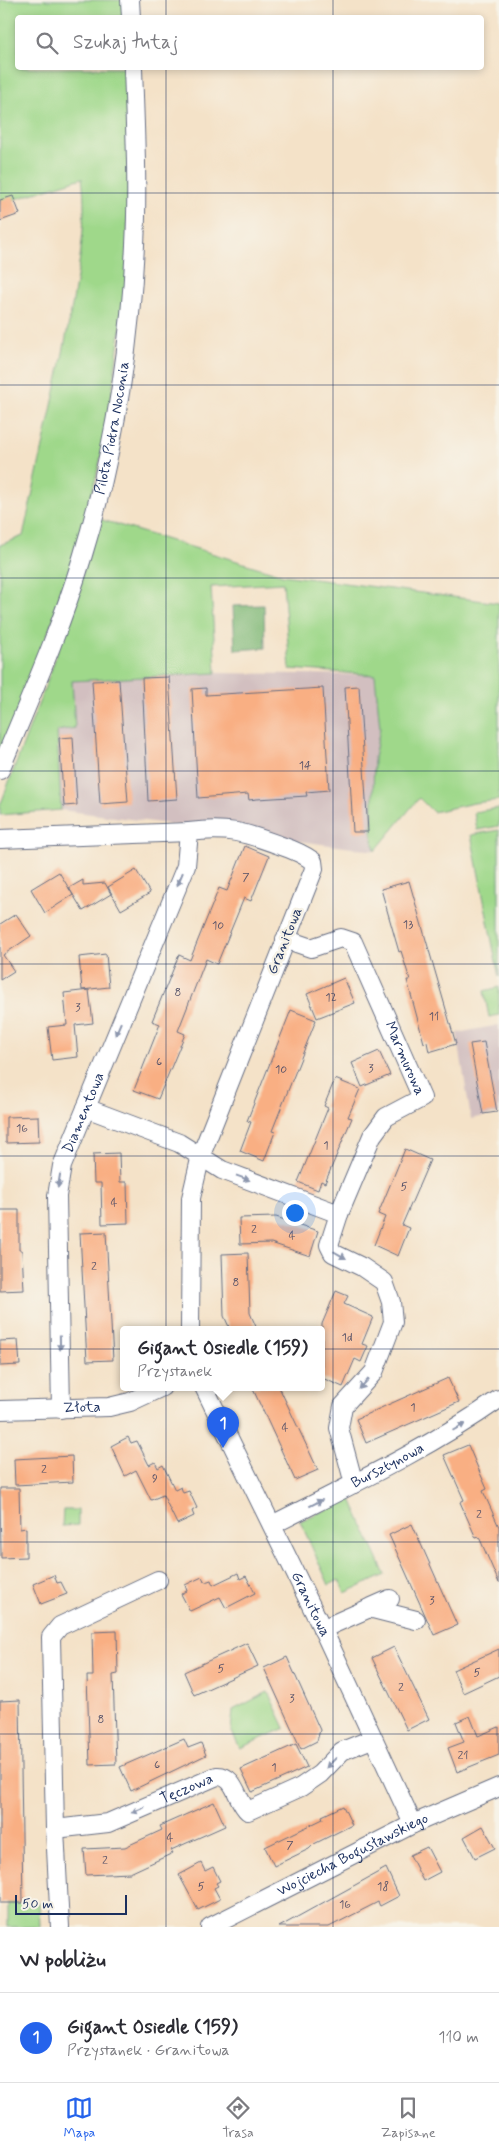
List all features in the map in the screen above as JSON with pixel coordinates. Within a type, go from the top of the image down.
[{"type":"street","points":[[130,0],[131,15]]},
{"type":"street","name":"Pilota Piotra Noconia","points":[[0,770],[64,613],[82,557],[111,444],[130,320],[135,244],[136,151],[133,70]]},
{"type":"street","name":"Granitowa","points":[[0,839],[188,832],[208,829],[244,832],[304,854],[313,861],[314,869],[201,1155],[191,1198],[190,1326]]},
{"type":"street","name":"Diamentowa","points":[[61,1409],[57,1196],[62,1166],[186,866],[188,832]]},
{"type":"street","name":"Marmurowa","points":[[285,939],[312,948],[341,938],[353,942],[422,1098],[386,1117],[372,1136],[339,1214]]},
{"type":"street","points":[[86,1108],[179,1143],[201,1155],[222,1170],[339,1214],[328,1245],[333,1253],[362,1267],[384,1282],[391,1302],[393,1322],[374,1372],[343,1406],[339,1428],[354,1484]]},
{"type":"street","name":"Złota","points":[[0,1410],[109,1407],[130,1402],[153,1391]]},
{"type":"street","name":"Granitowa","points":[[206,1391],[322,1629],[412,1824]]},
{"type":"street","name":"Bursztynowa","points":[[272,1525],[354,1484],[466,1423],[499,1399]]},
{"type":"street","points":[[60,1927],[54,1829],[51,1637],[60,1626],[158,1580]]},
{"type":"street","points":[[322,1629],[390,1599]]},
{"type":"street","points":[[369,1608],[416,1620]]},
{"type":"street","name":"Tęczowa","points":[[54,1829],[108,1823],[217,1776],[224,1776],[230,1780],[248,1811],[301,1787],[320,1774],[342,1751],[372,1739]]},
{"type":"street","name":"Wojciecha Bogusławskiego","points":[[210,1927],[412,1824],[499,1787]]},
{"type":"shaded area","points":[[216,673],[375,675],[380,728],[374,758],[372,834],[375,851],[61,810],[57,730],[75,728],[72,681]]},
{"type":"shaded area","points":[[499,1025],[499,1113],[471,1119],[457,1033]]},
{"type":"green space","points":[[0,0],[124,0],[124,15],[15,15],[15,70],[126,70],[129,144],[127,280],[106,437],[77,554],[0,755],[0,545],[23,536],[72,306],[82,242],[84,194],[82,178],[0,204]]},
{"type":"green space","points":[[99,519],[283,575],[499,603],[499,800],[474,803],[433,812],[419,798],[375,851],[372,834],[374,758],[380,728],[375,675],[290,669],[283,583],[211,587],[216,673],[72,681],[75,728],[57,731],[61,810],[0,815],[0,806],[52,668]]},
{"type":"green space","points":[[264,605],[265,648],[235,650],[233,606]]},
{"type":"green space","points":[[499,808],[499,826],[477,830],[474,812]]},
{"type":"green space","points":[[499,830],[499,977],[471,835]]},
{"type":"green space","points":[[499,987],[499,1015],[489,1017],[484,991]]},
{"type":"green space","points":[[351,1499],[385,1575],[345,1593],[339,1580],[329,1585],[300,1521]]},
{"type":"green space","points":[[63,1510],[78,1510],[78,1525],[62,1526]]},
{"type":"green space","points":[[268,1692],[285,1728],[240,1748],[231,1730],[233,1710]]},
{"type":"green space","points":[[8,1903],[39,1903],[40,1927],[8,1927]]},
{"type":"building","points":[[13,196],[20,214],[0,221],[0,200]]},
{"type":"building","points":[[169,677],[177,799],[148,801],[142,678]]},
{"type":"building","points":[[119,680],[128,802],[100,804],[92,681]]},
{"type":"building","points":[[359,686],[368,832],[353,832],[345,687]]},
{"type":"building","points":[[206,688],[206,695],[323,688],[329,790],[306,792],[307,796],[249,800],[248,794],[198,798],[192,689]]},
{"type":"building","points":[[73,737],[77,805],[64,806],[59,738]]},
{"type":"building","points":[[245,846],[269,856],[251,901],[244,898],[217,964],[206,959],[178,1031],[185,1034],[158,1099],[134,1090],[160,1024],[152,1021],[179,955],[190,960],[219,888],[227,891]]},
{"type":"building","points":[[136,870],[150,893],[121,910],[108,887]]},
{"type":"building","points":[[59,872],[73,895],[45,913],[31,889]]},
{"type":"building","points":[[83,880],[83,885],[105,883],[111,894],[83,911],[69,888]]},
{"type":"building","points":[[409,881],[456,1044],[429,1052],[427,1042],[424,1043],[407,980],[410,980],[401,951],[399,952],[381,889]]},
{"type":"building","points":[[16,914],[31,936],[3,955],[14,971],[0,980],[0,924]]},
{"type":"building","points":[[106,954],[109,987],[82,990],[79,957]]},
{"type":"building","points":[[344,978],[355,1003],[317,1018],[307,994]]},
{"type":"building","points":[[89,990],[93,1023],[75,1025],[78,1057],[52,1060],[48,1027],[67,1025],[64,993]]},
{"type":"building","points":[[291,1010],[316,1020],[272,1131],[275,1132],[264,1161],[240,1151],[251,1122],[247,1121]]},
{"type":"building","points":[[484,1042],[497,1112],[483,1114],[470,1044]]},
{"type":"building","points":[[379,1051],[390,1075],[362,1087],[352,1063]]},
{"type":"building","points":[[335,1079],[360,1089],[348,1117],[352,1118],[325,1183],[321,1181],[318,1190],[298,1182],[328,1108],[324,1106]]},
{"type":"building","points":[[38,1116],[39,1142],[6,1143],[6,1117]]},
{"type":"building","points":[[405,1149],[430,1160],[402,1225],[409,1228],[398,1256],[374,1245],[385,1217],[378,1214]]},
{"type":"building","points":[[119,1153],[120,1182],[127,1182],[128,1223],[102,1224],[101,1183],[94,1183],[93,1154]]},
{"type":"building","points":[[0,1210],[19,1210],[19,1250],[22,1250],[24,1290],[0,1291]]},
{"type":"building","points":[[276,1217],[318,1231],[310,1256],[271,1243],[240,1244],[239,1218]]},
{"type":"building","points":[[106,1232],[113,1360],[87,1361],[80,1233]]},
{"type":"building","points":[[248,1253],[250,1313],[256,1326],[229,1326],[224,1316],[222,1254]]},
{"type":"building","points":[[336,1291],[348,1296],[344,1304],[373,1317],[362,1344],[368,1346],[361,1362],[355,1359],[343,1387],[325,1379],[325,1326],[322,1326]]},
{"type":"building","points":[[18,1340],[20,1365],[0,1366],[0,1341]]},
{"type":"building","points":[[448,1378],[459,1402],[366,1443],[356,1419]]},
{"type":"building","points":[[254,1391],[281,1391],[318,1470],[295,1480]]},
{"type":"building","points":[[128,1437],[131,1443],[137,1441],[149,1465],[155,1462],[158,1468],[163,1465],[175,1490],[181,1487],[183,1493],[189,1491],[197,1508],[192,1511],[194,1516],[177,1524],[163,1495],[151,1500],[136,1470],[125,1476],[111,1446]]},
{"type":"building","points":[[468,1445],[487,1489],[483,1491],[499,1527],[499,1583],[479,1537],[476,1538],[460,1502],[464,1500],[444,1455]]},
{"type":"building","points":[[72,1456],[73,1482],[15,1485],[14,1459]]},
{"type":"building","points":[[0,1488],[19,1488],[20,1529],[26,1528],[26,1557],[1,1558]]},
{"type":"building","points":[[412,1524],[457,1625],[434,1635],[389,1535]]},
{"type":"building","points":[[238,1573],[240,1579],[246,1576],[255,1593],[226,1608],[220,1597],[190,1611],[181,1594],[187,1591],[185,1585],[202,1577],[205,1582],[211,1580],[213,1585]]},
{"type":"building","points":[[54,1575],[57,1583],[61,1582],[67,1594],[41,1604],[33,1584]]},
{"type":"building","points":[[117,1631],[118,1674],[113,1675],[116,1764],[90,1765],[87,1676],[93,1676],[92,1632]]},
{"type":"building","points":[[247,1643],[258,1666],[194,1695],[184,1672]]},
{"type":"building","points":[[394,1647],[429,1719],[407,1730],[372,1658]]},
{"type":"building","points":[[499,1649],[499,1676],[463,1693],[453,1670]]},
{"type":"building","points":[[287,1657],[320,1730],[317,1741],[301,1749],[264,1668]]},
{"type":"building","points":[[20,1700],[23,1903],[0,1903],[0,1701]]},
{"type":"building","points":[[470,1716],[478,1736],[499,1727],[499,1755],[457,1772],[448,1748],[464,1742],[456,1722]]},
{"type":"building","points":[[184,1739],[188,1748],[201,1743],[206,1755],[131,1791],[120,1767]]},
{"type":"building","points":[[296,1744],[307,1767],[252,1792],[241,1769]]},
{"type":"building","points":[[214,1802],[225,1826],[171,1850],[173,1853],[130,1873],[86,1875],[84,1849],[125,1847],[162,1830],[160,1826]]},
{"type":"building","points":[[343,1806],[352,1825],[274,1866],[265,1847],[323,1819],[322,1816]]},
{"type":"building","points":[[483,1826],[495,1848],[475,1858],[464,1837]]},
{"type":"building","points":[[427,1847],[440,1872],[423,1881],[410,1855]]},
{"type":"building","points":[[201,1863],[205,1871],[213,1867],[220,1881],[216,1883],[218,1886],[214,1888],[220,1899],[198,1910],[179,1875]]},
{"type":"building","points":[[386,1868],[399,1896],[380,1906],[378,1902],[329,1927],[279,1927]]},
{"type":"place","name":"Gigant Osiedle (159)","points":[[223,1448]]}]
